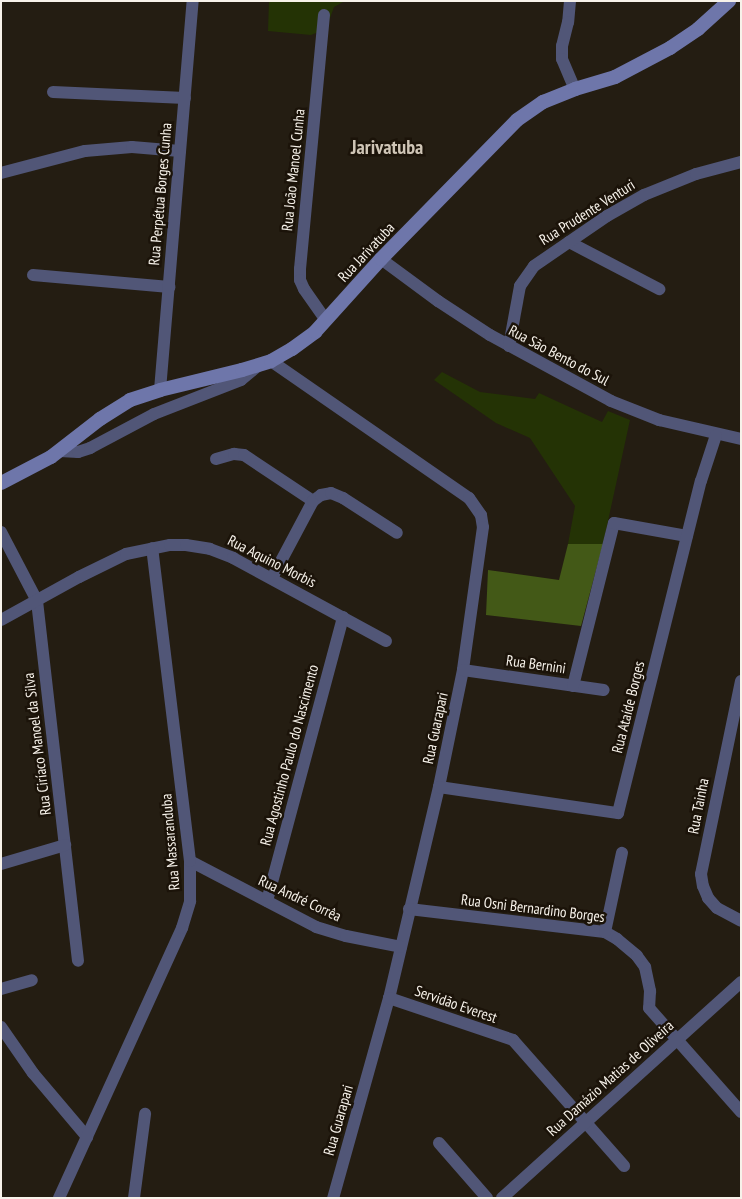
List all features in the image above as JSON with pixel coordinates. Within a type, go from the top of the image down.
[{"type":"main road","name":"Rua Jarivatuba","points":[[1,483],[36,466],[60,451],[116,408],[130,400],[160,390],[266,362],[305,340],[504,131],[543,102],[575,89],[615,77],[670,48],[698,30],[729,1]]},
{"type":"street","name":"Rua Perpétua Borges Cunha","points":[[160,390],[193,1]]},
{"type":"street","points":[[570,1],[568,22],[562,46],[562,59],[575,89]]},
{"type":"street","name":"Rua João Manoel Cunha","points":[[324,15],[300,280],[304,289],[326,320]]},
{"type":"street","points":[[53,92],[185,98]]},
{"type":"street","points":[[1,173],[86,151],[132,147],[180,150]]},
{"type":"street","name":"Rua Prudente Venturi","points":[[509,346],[524,279],[534,266],[606,216],[650,192],[696,174],[741,162]]},
{"type":"street","points":[[568,242],[659,289]]},
{"type":"street","name":"Rua São Bento do Sul","points":[[381,259],[444,306],[509,346],[634,411],[716,435],[741,439]]},
{"type":"street","points":[[33,275],[169,287]]},
{"type":"street","points":[[60,451],[78,452],[90,448],[154,414],[241,380],[266,362]]},
{"type":"street","name":"Rua Guarapari","points":[[266,362],[423,465],[475,505],[481,515],[483,537],[463,670],[439,786],[389,998],[333,1198]]},
{"type":"street","name":"Rua Ataíde Borges","points":[[439,786],[618,813],[701,481],[716,435]]},
{"type":"street","points":[[216,459],[234,454],[244,455],[313,501]]},
{"type":"street","points":[[272,578],[313,501],[327,493],[337,495],[398,533]]},
{"type":"street","points":[[573,686],[614,523],[687,536]]},
{"type":"street","name":"Rua Ciríaco Manoel da Silva","points":[[1,532],[37,601],[78,961]]},
{"type":"street","name":"Rua Aquino Morbis","points":[[1,620],[126,554],[152,548],[186,545],[210,548],[272,578],[386,641]]},
{"type":"street","name":"Rua Massaranduba","points":[[59,1198],[188,913],[191,890],[190,861],[152,548]]},
{"type":"street","name":"Rua Agostinho Paulo do Nascimento","points":[[267,901],[343,616]]},
{"type":"street","name":"Rua Bernini","points":[[463,670],[604,690]]},
{"type":"street","name":"Rua Tainha","points":[[741,681],[701,874],[708,898],[717,908],[741,921]]},
{"type":"street","points":[[1,864],[65,845]]},
{"type":"street","points":[[605,932],[622,853]]},
{"type":"street","name":"Rua André Corrêa","points":[[190,861],[330,932],[401,947]]},
{"type":"street","name":"Rua Osni Bernardino Borges","points":[[409,910],[605,932],[627,946],[645,967],[650,984],[649,1008],[741,1112]]},
{"type":"street","points":[[1,989],[32,980]]},
{"type":"street","name":"Rua Damázio Matias de Oliveira","points":[[502,1198],[741,982]]},
{"type":"street","name":"Servidão Everest","points":[[389,998],[513,1040],[585,1122]]},
{"type":"street","points":[[1,1027],[32,1073],[87,1138]]},
{"type":"street","points":[[134,1198],[144,1114]]},
{"type":"street","points":[[585,1122],[624,1166]]},
{"type":"street","points":[[439,1143],[487,1198]]},
{"type":"green space","points":[[269,1],[345,1],[334,7],[326,29],[311,35],[268,31]]},
{"type":"green space","points":[[442,372],[480,392],[535,399],[539,393],[602,422],[608,411],[630,420],[603,544],[568,544],[575,506],[530,438],[496,423],[434,380]]},
{"type":"green space","points":[[568,544],[603,544],[581,626],[486,615],[488,570],[559,580]]},
{"type":"district","name":"Jarivatuba","points":[[387,147]]}]
